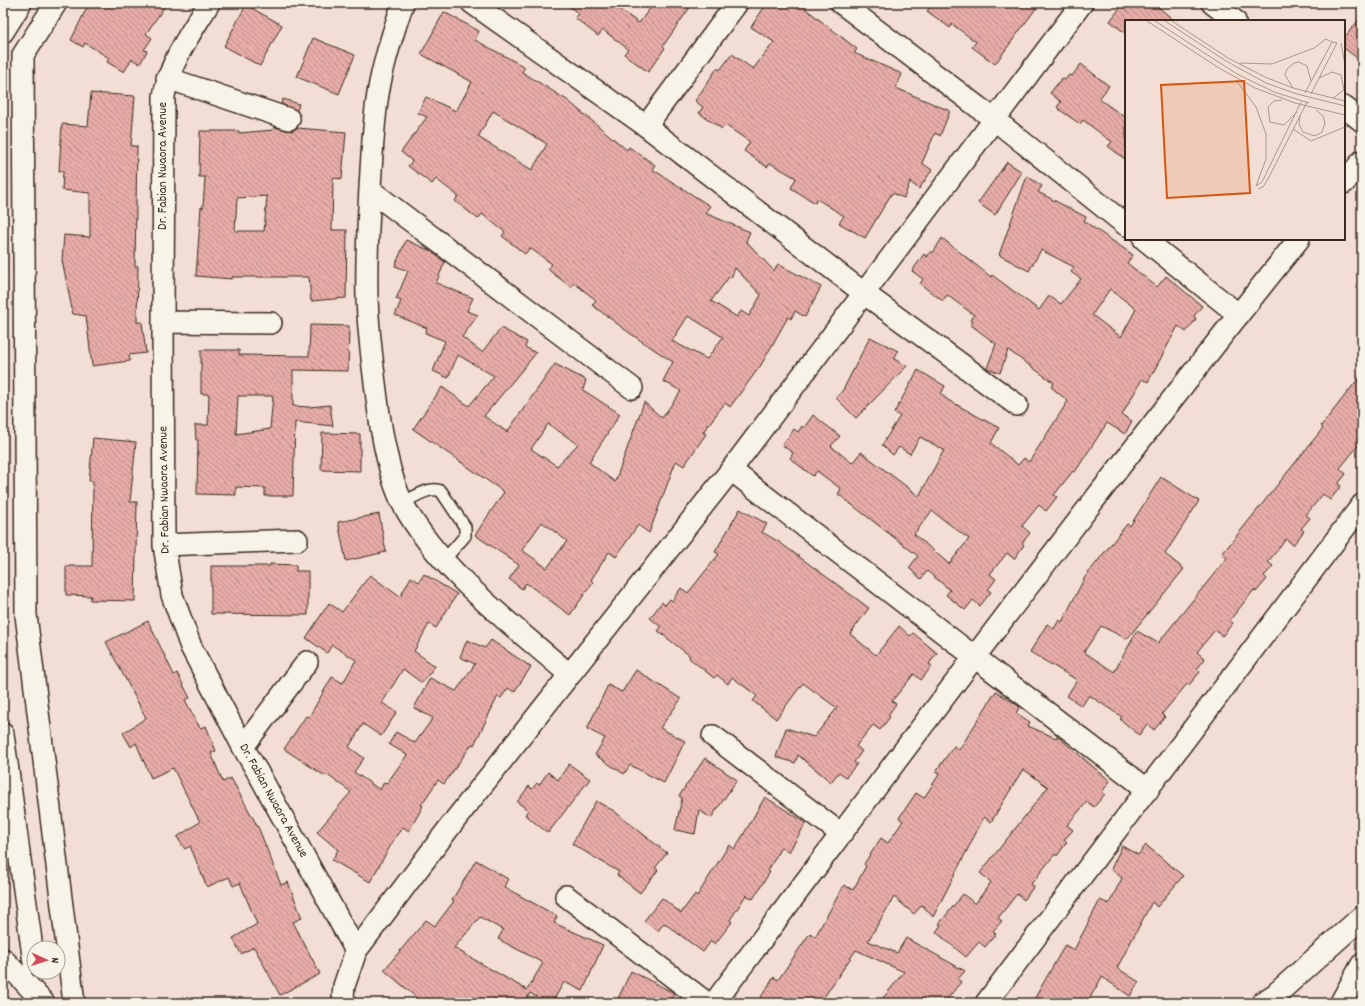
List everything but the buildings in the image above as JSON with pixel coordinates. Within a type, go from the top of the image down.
[{"type":"highway","points":[[1263,1003],[1275,995],[1362,917]]},
{"type":"highway","points":[[1341,1003],[1362,965]]},
{"type":"street","points":[[3,32],[22,3]]},
{"type":"street","points":[[56,3],[23,55],[26,615],[74,1003]]},
{"type":"street","name":"Dr. Fabian Nwaora Avenue","points":[[209,3],[182,47],[167,78],[164,96],[162,322],[164,545],[172,594],[191,647],[243,747],[356,951]]},
{"type":"street","points":[[403,3],[378,93],[372,146],[367,297],[372,366],[381,431],[390,467],[402,503],[426,540],[456,575],[570,676]]},
{"type":"street","points":[[472,3],[646,126],[865,294],[1017,405]]},
{"type":"street","points":[[646,126],[737,3]]},
{"type":"street","points":[[841,3],[995,120],[1125,224]]},
{"type":"street","points":[[345,1003],[343,996],[345,981],[356,951],[460,814],[731,470],[865,294],[1082,3]]},
{"type":"street","points":[[1212,3],[1235,20]]},
{"type":"street","points":[[167,78],[289,119]]},
{"type":"street","points":[[1345,108],[1362,121]]},
{"type":"street","points":[[1345,182],[1362,161]]},
{"type":"street","points":[[370,190],[632,388]]},
{"type":"street","points":[[1145,240],[1238,315]]},
{"type":"street","points":[[714,1003],[975,656],[1238,315],[1298,240]]},
{"type":"street","points":[[162,322],[271,323]]},
{"type":"street","points":[[731,470],[1148,790]]},
{"type":"street","points":[[986,1003],[1362,505]]},
{"type":"street","points":[[164,545],[297,540]]},
{"type":"street","points":[[243,747],[307,662]]},
{"type":"street","points":[[3,734],[31,940]]},
{"type":"street","points":[[713,736],[841,834]]},
{"type":"street","points":[[566,896],[707,1003]]},
{"type":"street","points":[[3,959],[40,1001]]},
{"type":"street","points":[[36,980],[40,1001]]},
{"type":"lane","points":[[402,503],[430,489],[436,488],[441,490],[465,527],[466,532],[465,536],[444,560]]}]
